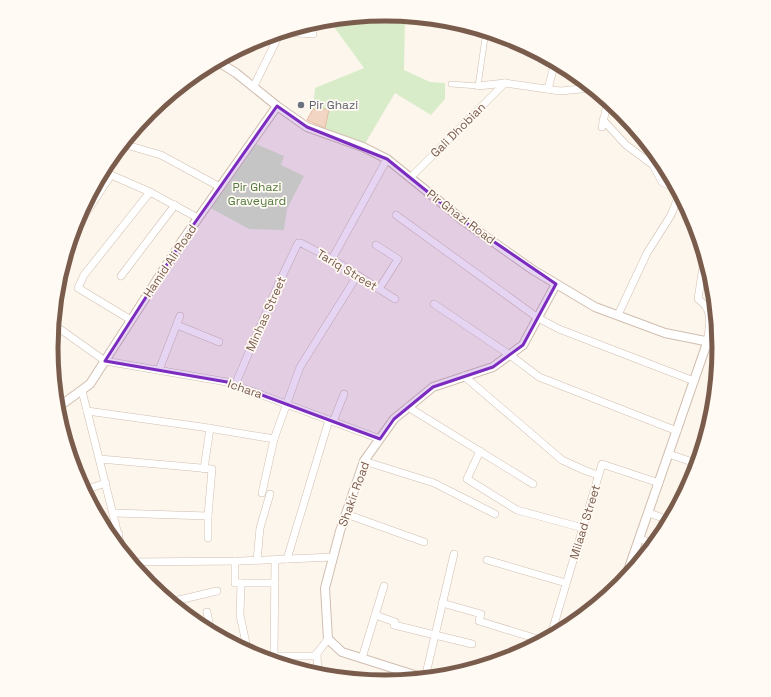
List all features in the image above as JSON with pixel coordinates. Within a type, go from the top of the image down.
[{"type":"street","points":[[298,33],[313,34]]},
{"type":"street","points":[[478,86],[485,36]]},
{"type":"street","points":[[254,86],[277,39]]},
{"type":"street","name":"Pir Ghazi Road","points":[[225,64],[277,106],[307,126],[366,148],[387,159],[465,222],[533,270],[556,284],[595,306],[665,333],[713,343]]},
{"type":"street","points":[[548,89],[554,68]]},
{"type":"street","points":[[451,84],[478,86],[505,83],[560,91],[585,89]]},
{"type":"street","name":"Gali Dhobian","points":[[410,178],[505,83]]},
{"type":"street","name":"Hamid Ali Road","points":[[63,404],[90,384],[198,218],[277,106]]},
{"type":"street","points":[[606,107],[603,123],[626,146],[653,165],[662,182],[669,186]]},
{"type":"street","points":[[129,146],[162,155],[220,187]]},
{"type":"street","points":[[332,259],[387,159]]},
{"type":"street","points":[[92,203],[111,175]]},
{"type":"street","points":[[107,176],[111,175],[150,192],[198,218]]},
{"type":"street","points":[[131,320],[77,287],[84,275],[150,192]]},
{"type":"street","points":[[618,315],[647,253],[671,215],[677,200]]},
{"type":"street","points":[[121,276],[175,205]]},
{"type":"street","points":[[396,215],[538,318],[558,329],[694,381]]},
{"type":"street","name":"Tariq Street","points":[[298,243],[301,243],[332,259],[395,299]]},
{"type":"street","name":"Minhas Street","points":[[235,385],[278,285],[298,243]]},
{"type":"street","points":[[376,244],[398,259],[379,289]]},
{"type":"street","points":[[633,562],[707,343],[710,318],[707,308],[698,299],[703,268]]},
{"type":"street","points":[[262,493],[274,439],[300,367],[357,276]]},
{"type":"street","name":"Shakir Road","points":[[328,639],[325,588],[346,514],[364,461],[394,419],[432,387],[493,367],[524,345],[556,284]]},
{"type":"street","points":[[434,304],[510,355],[539,377],[677,431]]},
{"type":"street","points":[[159,370],[180,316]]},
{"type":"street","points":[[176,326],[219,342]]},
{"type":"street","points":[[59,328],[105,361]]},
{"type":"street","name":"Ichara","points":[[105,361],[235,385],[380,439]]},
{"type":"street","points":[[464,376],[562,460],[598,475]]},
{"type":"street","points":[[82,391],[121,541]]},
{"type":"street","points":[[287,559],[331,421],[344,394]]},
{"type":"street","points":[[408,407],[533,484]]},
{"type":"street","points":[[87,411],[210,428],[274,439]]},
{"type":"street","points":[[204,469],[210,428]]},
{"type":"street","points":[[480,451],[467,479],[517,510],[583,528]]},
{"type":"street","points":[[669,454],[693,462]]},
{"type":"street","points":[[100,459],[212,469],[208,516],[208,538]]},
{"type":"street","points":[[364,461],[434,483],[495,514]]},
{"type":"street","name":"Milaad Street","points":[[552,630],[602,464],[659,483]]},
{"type":"street","points":[[90,488],[106,483]]},
{"type":"street","points":[[257,560],[260,528],[270,494]]},
{"type":"street","points":[[114,513],[208,516]]},
{"type":"street","points":[[649,513],[665,518]]},
{"type":"street","points":[[346,514],[424,542]]},
{"type":"street","points":[[640,539],[649,542]]},
{"type":"street","points":[[427,673],[454,554]]},
{"type":"street","points":[[137,562],[275,560],[333,557]]},
{"type":"street","points":[[274,657],[275,560]]},
{"type":"street","points":[[487,560],[566,583]]},
{"type":"street","points":[[235,561],[235,583],[275,583]]},
{"type":"street","points":[[241,583],[240,615],[246,644]]},
{"type":"street","points":[[362,658],[384,586]]},
{"type":"street","points":[[177,600],[217,591]]},
{"type":"street","points":[[442,603],[481,614],[479,621],[536,639]]},
{"type":"street","points":[[207,612],[209,624]]},
{"type":"street","points":[[375,615],[395,622],[394,625],[472,644]]},
{"type":"street","points":[[279,659],[315,656],[328,639],[342,652],[362,658],[405,675]]},
{"type":"street","points":[[317,653],[318,669]]},
{"type":"highlighted area","points":[[277,106],[307,127],[387,159],[465,222],[556,284],[523,345],[493,367],[433,387],[394,419],[380,439],[227,382],[105,361],[182,241]]},
{"type":"green space","points":[[364,22],[405,22],[404,70],[430,82],[445,83],[445,99],[431,115],[395,93],[363,147],[324,133],[329,109],[313,109],[315,88],[364,68],[333,25]]},
{"type":"green space","name":"Pir Ghazi Graveyard","points":[[252,142],[284,156],[281,165],[304,176],[287,209],[284,230],[249,229],[207,206]]},
{"type":"building","points":[[313,109],[329,109],[325,128],[307,120]]},
{"type":"place","name":"Pir Ghazi","points":[[301,105]]}]
